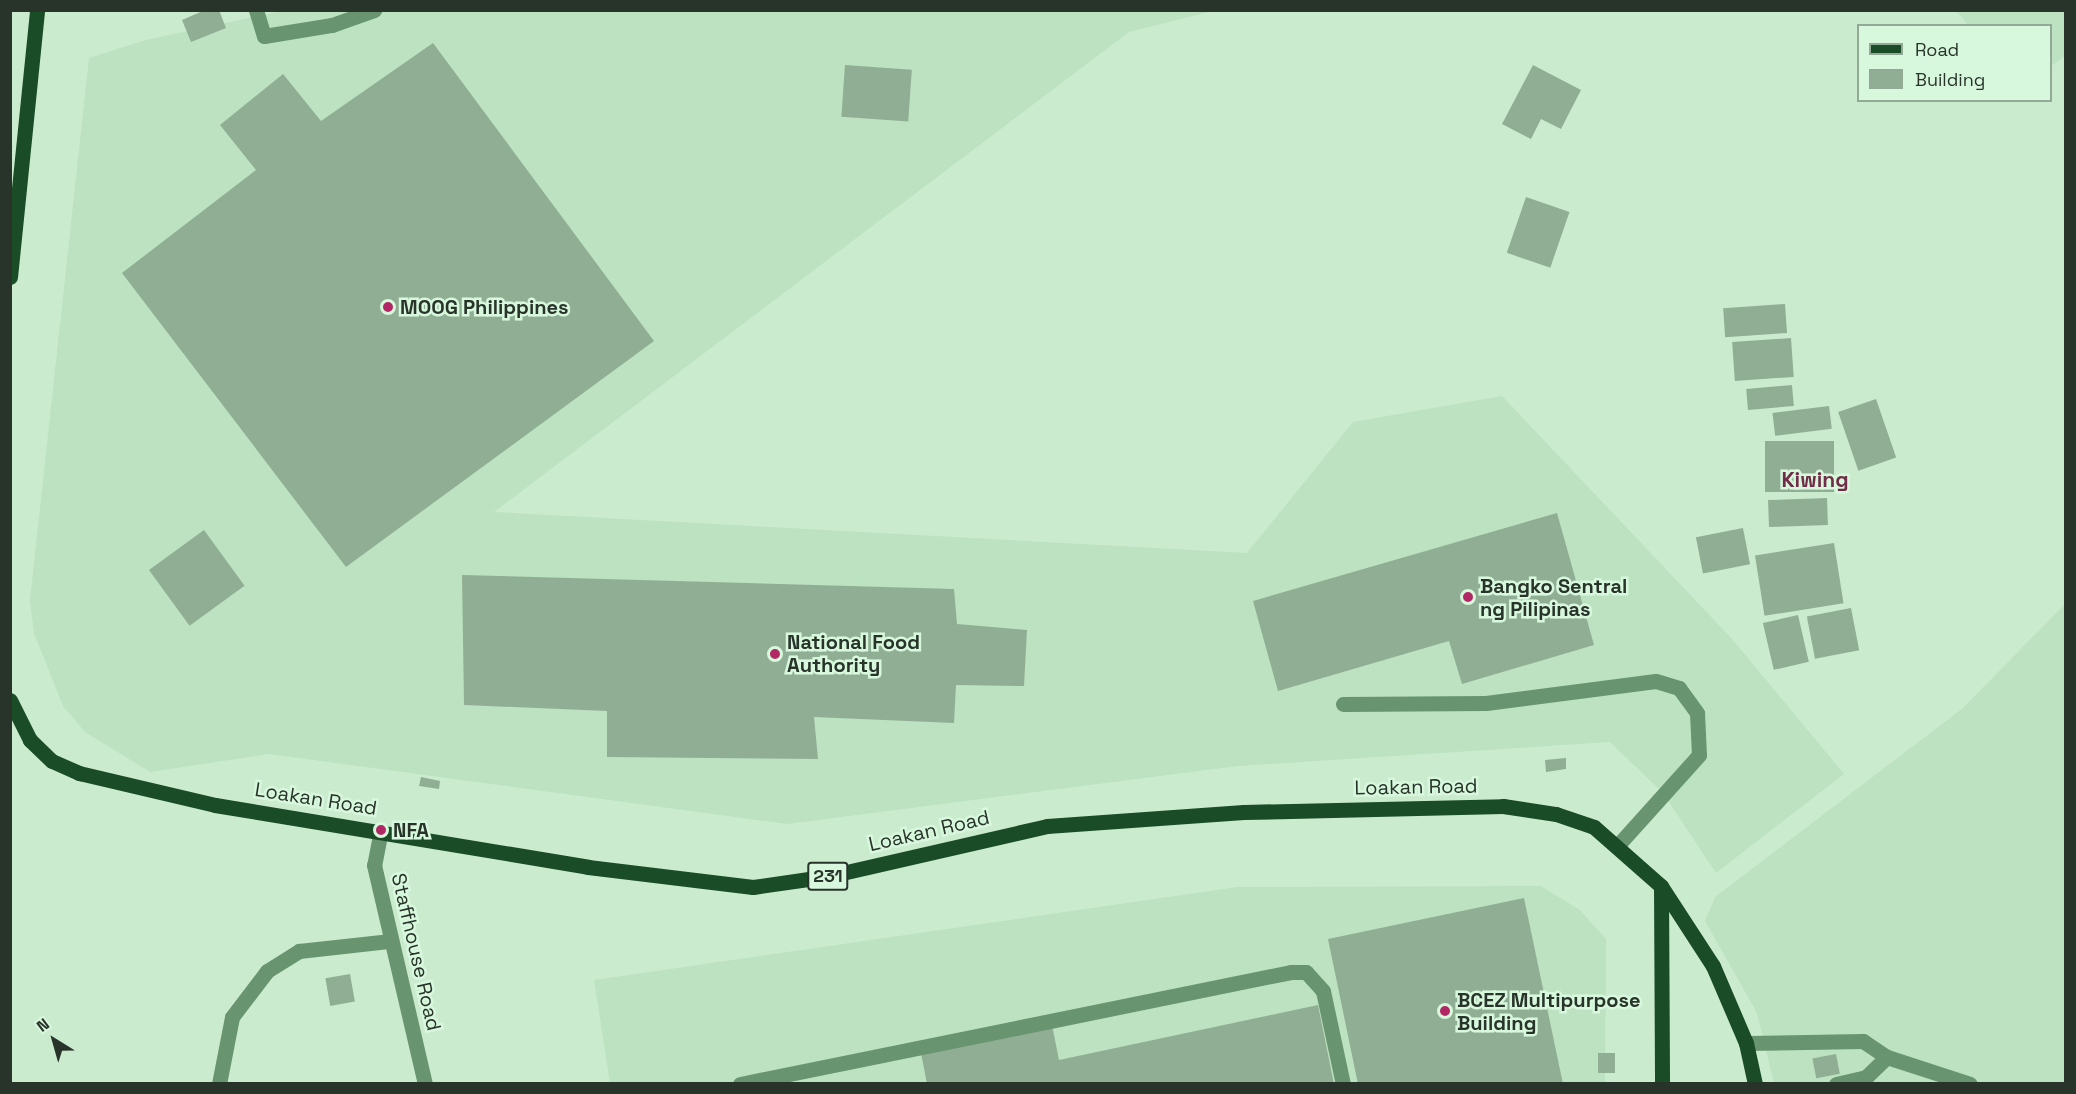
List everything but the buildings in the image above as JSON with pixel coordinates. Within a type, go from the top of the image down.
[{"type":"main road","points":[[10,277],[37,10]]},
{"type":"main road","name":"Loakan Road","points":[[10,700],[30,740],[52,761],[79,773],[215,805],[381,830],[588,867],[753,887],[829,876],[1047,826],[1244,812],[1503,806],[1556,814],[1594,826],[1619,844],[1661,886],[1713,966],[1746,1043],[1755,1083]]},
{"type":"main road","points":[[1661,886],[1662,1083]]},
{"type":"street","points":[[256,10],[264,36],[332,25],[374,10]]},
{"type":"street","points":[[1343,704],[1486,703],[1656,681],[1679,688],[1697,712],[1699,755],[1619,844]]},
{"type":"street","name":"Staffhouse Road","points":[[381,830],[374,865],[425,1083]]},
{"type":"street","points":[[219,1083],[232,1017],[267,971],[299,951],[390,941]]},
{"type":"street","points":[[740,1083],[1291,972],[1306,972],[1323,991],[1343,1083]]},
{"type":"street","points":[[1746,1043],[1863,1041],[1887,1057],[1970,1083]]},
{"type":"street","points":[[1836,1083],[1866,1077],[1887,1057]]},
{"type":"shaded area","points":[[286,10],[1217,10],[1129,32],[494,512],[1247,553],[1353,422],[1502,396],[1733,640],[1844,774],[1716,873],[1663,793],[1610,742],[1238,766],[787,824],[269,754],[150,772],[85,732],[63,706],[34,633],[30,600],[89,58],[146,40]]},
{"type":"shaded area","points":[[1956,11],[2065,11],[2065,56],[2052,65],[2052,24],[1967,24]]},
{"type":"shaded area","points":[[2065,604],[2065,1083],[1774,1083],[1757,1013],[1705,921],[1715,897],[1963,708]]},
{"type":"shaded area","points":[[1541,886],[1580,910],[1606,939],[1605,1083],[610,1083],[594,980],[1237,887]]},
{"type":"place","name":"MOOG Philippines","points":[[388,307]]},
{"type":"place","name":"Bangko Sentral ng Pilipinas","points":[[1468,597]]},
{"type":"place","name":"National Food Authority","points":[[775,654]]},
{"type":"place","name":"NFA","points":[[381,830]]},
{"type":"place","name":"BCEZ Multipurpose Building","points":[[1445,1011]]},
{"type":"district","name":"Kiwing","points":[[1815,480]]}]
